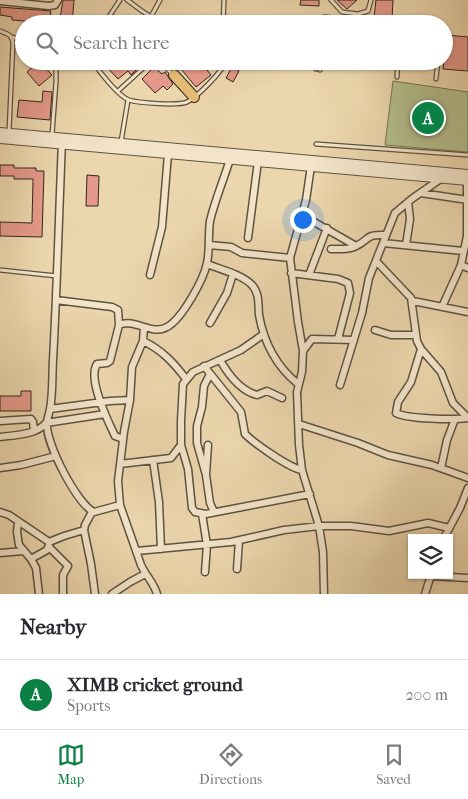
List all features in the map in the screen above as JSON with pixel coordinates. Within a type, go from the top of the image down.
[{"type":"main road","points":[[174,75],[194,97]]},
{"type":"street","points":[[0,1],[49,6],[55,5],[58,0]]},
{"type":"street","points":[[4,132],[52,136],[62,141]]},
{"type":"street","points":[[0,139],[62,141],[310,158],[468,178]]},
{"type":"street","points":[[0,437],[41,429],[46,423],[50,410],[58,276],[62,141]]},
{"type":"street","points":[[121,146],[168,154],[442,178],[468,178]]},
{"type":"street","points":[[150,275],[162,226],[168,154]]},
{"type":"street","points":[[119,325],[128,323],[151,329],[166,328],[185,309],[207,264],[210,220],[230,159]]},
{"type":"street","points":[[248,238],[258,161]]},
{"type":"street","points":[[311,166],[306,200],[290,258],[303,351],[302,372],[298,384],[298,446],[302,470],[319,526],[323,552],[324,594]]},
{"type":"street","points":[[340,385],[362,313],[365,291],[395,213],[442,178]]},
{"type":"street","points":[[442,307],[460,265],[465,247],[468,227],[468,178]]},
{"type":"street","points":[[421,193],[468,200]]},
{"type":"street","points":[[406,245],[410,219],[408,202]]},
{"type":"street","points":[[302,215],[356,246]]},
{"type":"street","points":[[309,275],[327,228]]},
{"type":"street","points":[[331,249],[349,249],[372,234],[386,234]]},
{"type":"street","points":[[383,243],[465,247]]},
{"type":"street","points":[[209,245],[232,247],[242,252],[290,258]]},
{"type":"street","points":[[376,261],[413,301],[468,312]]},
{"type":"street","points":[[207,264],[248,281],[256,290],[266,342],[279,365],[298,384]]},
{"type":"street","points":[[460,265],[468,268]]},
{"type":"street","points":[[291,273],[345,281],[350,288],[338,338]]},
{"type":"street","points":[[210,323],[227,293],[233,274]]},
{"type":"street","points":[[56,300],[112,307],[118,310],[119,325],[110,361],[97,364],[94,370],[105,414],[115,436],[123,439]]},
{"type":"street","points":[[413,301],[416,335],[421,349],[441,372],[453,403],[468,418]]},
{"type":"street","points":[[144,327],[143,341],[132,367],[130,400],[118,481],[120,505],[145,574],[152,582],[157,594]]},
{"type":"street","points":[[375,330],[391,335],[416,335]]},
{"type":"street","points":[[264,334],[241,350],[193,372],[186,379],[182,399],[181,445],[188,468],[192,508],[194,512],[202,514],[310,494]]},
{"type":"street","points":[[303,351],[312,339],[338,338],[354,340]]},
{"type":"street","points":[[143,341],[160,350],[168,357],[186,379]]},
{"type":"street","points":[[421,349],[411,382],[398,402],[396,414],[455,419],[468,418]]},
{"type":"street","points":[[220,360],[236,382],[251,393],[257,395],[267,391],[282,398]]},
{"type":"street","points":[[204,366],[241,412],[245,434],[287,463],[302,470]]},
{"type":"street","points":[[210,374],[204,386],[197,435],[200,458],[206,475],[210,503],[214,512]]},
{"type":"street","points":[[50,410],[101,402],[130,400]]},
{"type":"street","points":[[46,423],[105,414]]},
{"type":"street","points":[[0,421],[31,419],[34,431]]},
{"type":"street","points":[[441,468],[447,440],[455,419]]},
{"type":"street","points":[[46,423],[56,456],[74,490],[92,512]]},
{"type":"street","points":[[299,424],[341,436],[388,455],[441,468],[468,478]]},
{"type":"street","points":[[120,464],[173,456],[181,445]]},
{"type":"street","points":[[206,475],[208,446]]},
{"type":"street","points":[[0,468],[56,456]]},
{"type":"street","points":[[153,460],[160,502],[161,549]]},
{"type":"street","points":[[446,534],[460,508],[468,488]]},
{"type":"street","points":[[95,594],[84,530],[85,525],[92,512],[120,505]]},
{"type":"street","points":[[0,512],[9,515],[49,545],[68,566],[62,575],[63,594]]},
{"type":"street","points":[[202,514],[207,545],[205,572]]},
{"type":"street","points":[[18,522],[19,545],[36,568],[39,594]]},
{"type":"street","points":[[137,551],[239,541],[274,532],[319,526],[351,526],[389,532],[428,523],[448,528]]},
{"type":"street","points":[[31,559],[64,536],[84,530]]},
{"type":"street","points":[[237,569],[239,541]]},
{"type":"street","points":[[0,553],[23,551]]},
{"type":"street","points":[[112,594],[145,574]]},
{"type":"street","points":[[453,577],[468,578]]},
{"type":"street","points":[[425,594],[430,579]]},
{"type":"lane","points":[[110,15],[120,0]]},
{"type":"lane","points":[[127,0],[150,15]]},
{"type":"lane","points":[[152,15],[160,0]]},
{"type":"lane","points":[[223,15],[224,0]]},
{"type":"lane","points":[[331,0],[342,12],[358,14],[368,11],[371,0]]},
{"type":"lane","points":[[0,31],[15,38]]},
{"type":"lane","points":[[4,132],[12,37]]},
{"type":"lane","points":[[52,136],[56,70]]},
{"type":"lane","points":[[97,70],[128,100],[178,104],[187,102],[194,97],[222,70]]},
{"type":"lane","points":[[118,91],[142,70]]},
{"type":"lane","points":[[170,70],[174,75]]},
{"type":"lane","points":[[397,70],[397,76]]},
{"type":"lane","points":[[436,79],[437,70]]},
{"type":"lane","points":[[121,146],[128,100]]},
{"type":"lane","points":[[316,144],[468,155]]},
{"type":"lane","points":[[0,270],[58,276]]},
{"type":"green space","points":[[393,81],[468,92],[468,152],[385,145]]},
{"type":"building","points":[[63,0],[74,0],[73,15],[60,15]]},
{"type":"building","points":[[301,0],[319,0],[319,6],[300,5]]},
{"type":"building","points":[[337,0],[357,0],[347,9]]},
{"type":"building","points":[[376,0],[393,0],[392,15],[374,15]]},
{"type":"building","points":[[0,7],[51,11],[50,15],[15,15],[15,20],[12,20],[12,17],[0,15]]},
{"type":"building","points":[[453,36],[468,37],[468,71],[453,70]]},
{"type":"building","points":[[29,70],[47,70],[52,75],[39,86],[27,72]]},
{"type":"building","points":[[110,70],[136,70],[131,75],[128,71],[118,79]]},
{"type":"building","points":[[151,70],[157,70],[162,74],[165,72],[173,84],[167,90],[163,86],[155,93],[142,79]]},
{"type":"building","points":[[182,70],[207,70],[211,75],[196,87]]},
{"type":"building","points":[[230,70],[239,71],[233,82],[226,78]]},
{"type":"building","points":[[43,91],[52,92],[50,120],[17,117],[19,100],[42,102]]},
{"type":"building","points":[[0,165],[14,165],[14,168],[36,168],[36,171],[44,171],[42,237],[0,236],[0,222],[32,223],[33,179],[14,179],[14,176],[0,176]]},
{"type":"building","points":[[87,175],[99,176],[98,206],[86,206]]},
{"type":"building","points":[[21,391],[31,391],[31,411],[0,411],[0,396],[21,396]]},
{"type":"place","name":"XIMB cricket ground","points":[[428,118]]}]
